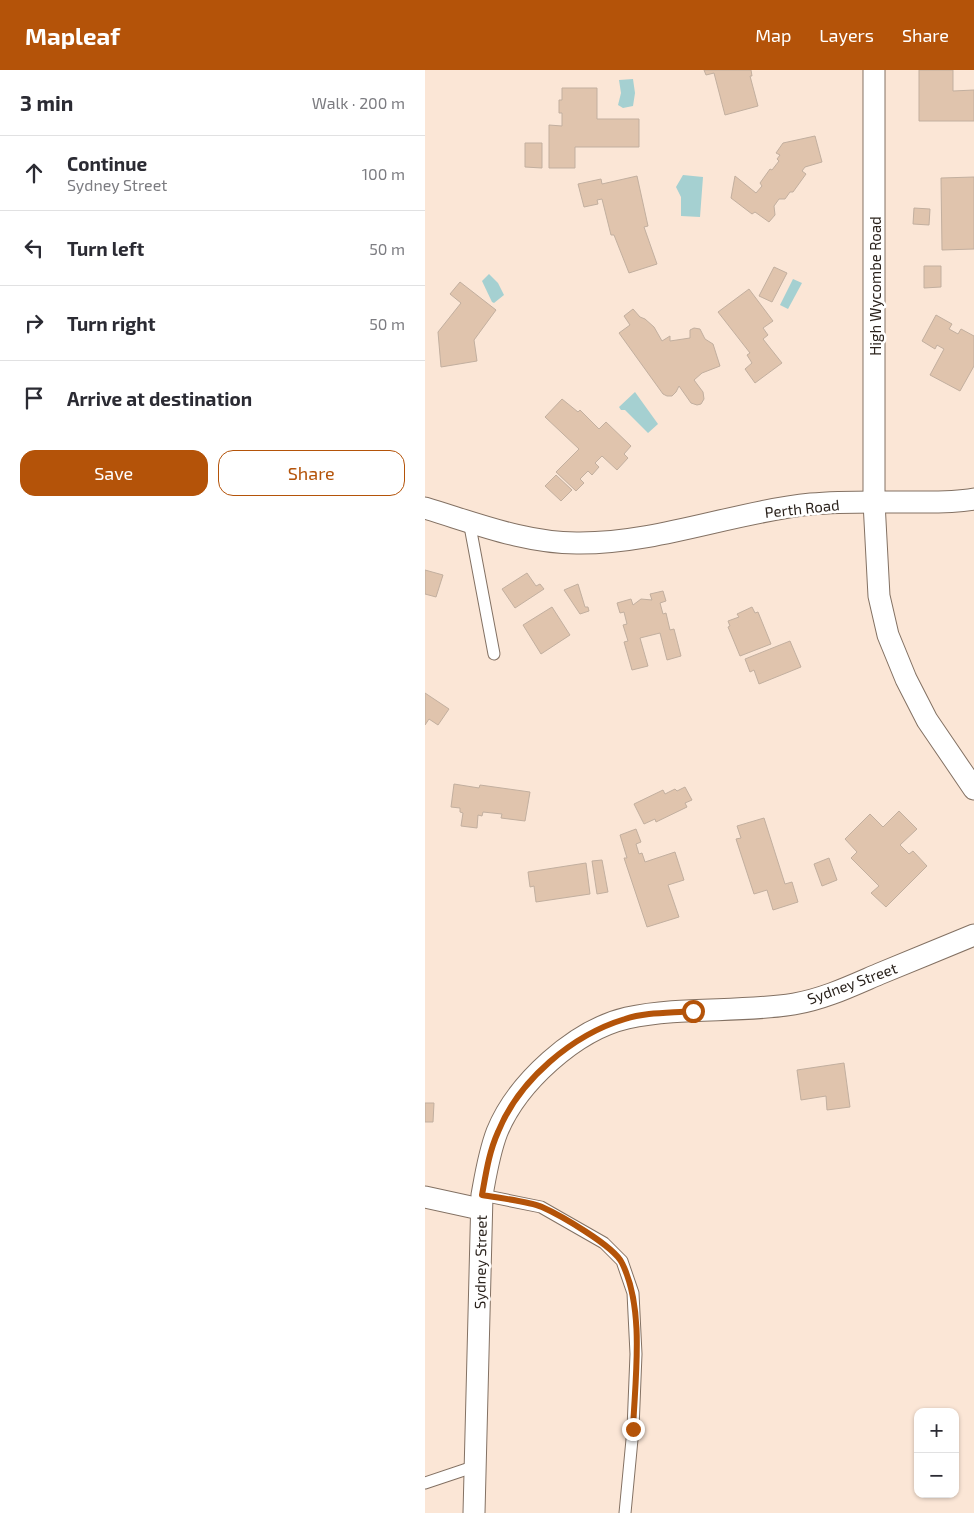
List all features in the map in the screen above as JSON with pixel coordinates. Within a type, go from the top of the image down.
[{"type":"street","name":"High Wycombe Road","points":[[874,70],[874,502]]},
{"type":"street","name":"Perth Road","points":[[425,508],[526,537],[579,543],[646,536],[791,506],[874,502],[945,503],[974,499]]},
{"type":"street","points":[[874,502],[879,596],[888,635],[906,679],[927,720],[974,790]]},
{"type":"street","name":"Sydney Street","points":[[474,1513],[481,1202],[489,1157],[498,1130],[510,1108],[547,1063],[568,1046],[593,1032],[626,1018],[657,1014],[771,1007],[815,999],[838,992],[974,935]]},
{"type":"street","points":[[425,1197],[481,1202]]},
{"type":"lane","points":[[469,521],[494,654]]},
{"type":"lane","points":[[481,1202],[541,1207],[604,1243],[622,1261],[633,1292],[637,1354],[633,1429],[625,1513]]},
{"type":"lane","points":[[425,1483],[476,1466]]},
{"type":"water","points":[[633,79],[635,93],[633,106],[623,108],[618,105],[621,93],[619,80]]},
{"type":"water","points":[[683,175],[703,177],[700,217],[681,216],[681,197],[676,187]]},
{"type":"water","points":[[489,274],[498,283],[504,295],[494,303],[482,281]]},
{"type":"water","points":[[793,279],[802,283],[788,309],[780,305]]},
{"type":"water","points":[[635,392],[658,424],[648,433],[625,410],[621,410],[619,407]]},
{"type":"building","points":[[704,70],[751,70],[752,76],[750,76],[758,106],[725,115],[714,73],[706,75]]},
{"type":"building","points":[[919,70],[953,70],[953,91],[974,90],[974,121],[919,121]]},
{"type":"building","points":[[562,88],[597,88],[597,119],[639,119],[639,147],[575,147],[575,168],[549,168],[549,125],[562,126],[559,100],[562,100]]},
{"type":"building","points":[[815,136],[822,162],[805,167],[802,171],[806,174],[793,192],[790,192],[785,199],[779,199],[774,206],[775,215],[769,222],[755,212],[752,214],[731,198],[735,176],[756,193],[762,186],[760,183],[770,169],[772,170],[779,161],[777,159],[780,155],[776,153],[783,143]]},
{"type":"building","points":[[525,143],[542,143],[542,168],[525,167]]},
{"type":"building","points":[[637,176],[648,226],[644,227],[657,264],[629,273],[614,235],[611,235],[602,199],[597,200],[598,204],[584,207],[578,184],[601,179],[602,184]]},
{"type":"building","points":[[974,177],[974,249],[942,250],[941,178]]},
{"type":"building","points":[[914,208],[930,209],[929,225],[913,224]]},
{"type":"building","points":[[924,266],[941,266],[941,287],[924,288]]},
{"type":"building","points":[[774,267],[787,273],[772,302],[759,296]]},
{"type":"building","points":[[460,282],[496,310],[474,340],[477,361],[441,367],[438,332],[461,303],[450,294]]},
{"type":"building","points":[[749,289],[773,321],[763,328],[768,335],[763,339],[782,363],[755,383],[745,369],[752,363],[747,355],[750,353],[718,312]]},
{"type":"building","points":[[633,309],[640,317],[654,327],[662,341],[670,336],[670,341],[690,338],[690,330],[694,328],[700,329],[705,339],[713,344],[720,366],[702,373],[694,380],[703,392],[704,399],[701,404],[691,403],[679,386],[672,396],[663,394],[619,333],[630,325],[624,316]]},
{"type":"building","points":[[936,315],[952,324],[949,329],[958,334],[961,329],[974,336],[974,366],[960,391],[930,375],[944,349],[937,345],[935,349],[922,341]]},
{"type":"building","points":[[562,399],[578,412],[580,410],[599,429],[606,422],[631,446],[624,454],[628,458],[617,470],[602,456],[595,463],[599,467],[592,475],[588,471],[580,479],[584,483],[576,491],[556,472],[579,449],[545,417]]},
{"type":"building","points":[[556,475],[572,490],[561,501],[545,486]]},
{"type":"building","points":[[425,570],[443,575],[436,597],[425,594]]},
{"type":"building","points":[[527,573],[536,586],[540,584],[544,589],[515,608],[502,589]]},
{"type":"building","points":[[578,584],[585,607],[588,607],[589,611],[580,614],[564,590]]},
{"type":"building","points":[[663,591],[666,601],[660,603],[663,614],[666,613],[670,630],[674,629],[681,656],[667,660],[660,633],[640,638],[648,666],[632,670],[624,642],[628,641],[623,625],[627,624],[624,612],[620,613],[617,603],[631,599],[633,605],[641,599],[652,600],[650,594]]},
{"type":"building","points":[[552,607],[570,635],[541,654],[523,625]]},
{"type":"building","points":[[752,607],[755,613],[758,612],[771,644],[740,656],[728,627],[730,626],[728,621],[739,617],[737,614]]},
{"type":"building","points":[[790,641],[801,667],[759,684],[754,670],[750,672],[745,659]]},
{"type":"building","points":[[425,693],[449,709],[438,725],[429,719],[425,725]]},
{"type":"building","points":[[454,784],[479,788],[480,785],[530,792],[525,821],[501,818],[502,814],[483,812],[482,816],[478,815],[477,828],[461,826],[463,813],[460,812],[460,808],[451,807]]},
{"type":"building","points":[[685,787],[692,800],[685,803],[687,807],[656,822],[655,819],[644,824],[634,804],[663,790],[665,794]]},
{"type":"building","points":[[899,811],[917,829],[900,845],[909,854],[913,851],[927,866],[886,907],[871,893],[879,886],[851,858],[857,852],[845,839],[870,814],[883,827]]},
{"type":"building","points":[[764,818],[785,884],[792,882],[798,902],[773,910],[767,890],[754,894],[736,839],[741,838],[737,826]]},
{"type":"building","points":[[636,829],[641,842],[636,844],[639,854],[642,853],[645,862],[675,852],[684,880],[668,885],[679,917],[647,927],[624,858],[627,858],[620,835]]},
{"type":"building","points":[[829,858],[837,880],[822,886],[814,864]]},
{"type":"building","points":[[602,860],[608,892],[597,894],[592,861]]},
{"type":"building","points":[[586,863],[590,894],[536,902],[534,886],[530,887],[528,872]]},
{"type":"building","points":[[844,1063],[850,1107],[827,1110],[826,1096],[801,1100],[797,1070]]},
{"type":"building","points":[[425,1103],[434,1103],[433,1122],[425,1122]]},
{"type":"route","points":[[633,1429],[637,1354],[633,1292],[622,1261],[604,1243],[541,1207],[482,1195],[489,1157],[498,1130],[510,1108],[547,1063],[568,1046],[593,1032],[626,1018],[693,1011]]}]
